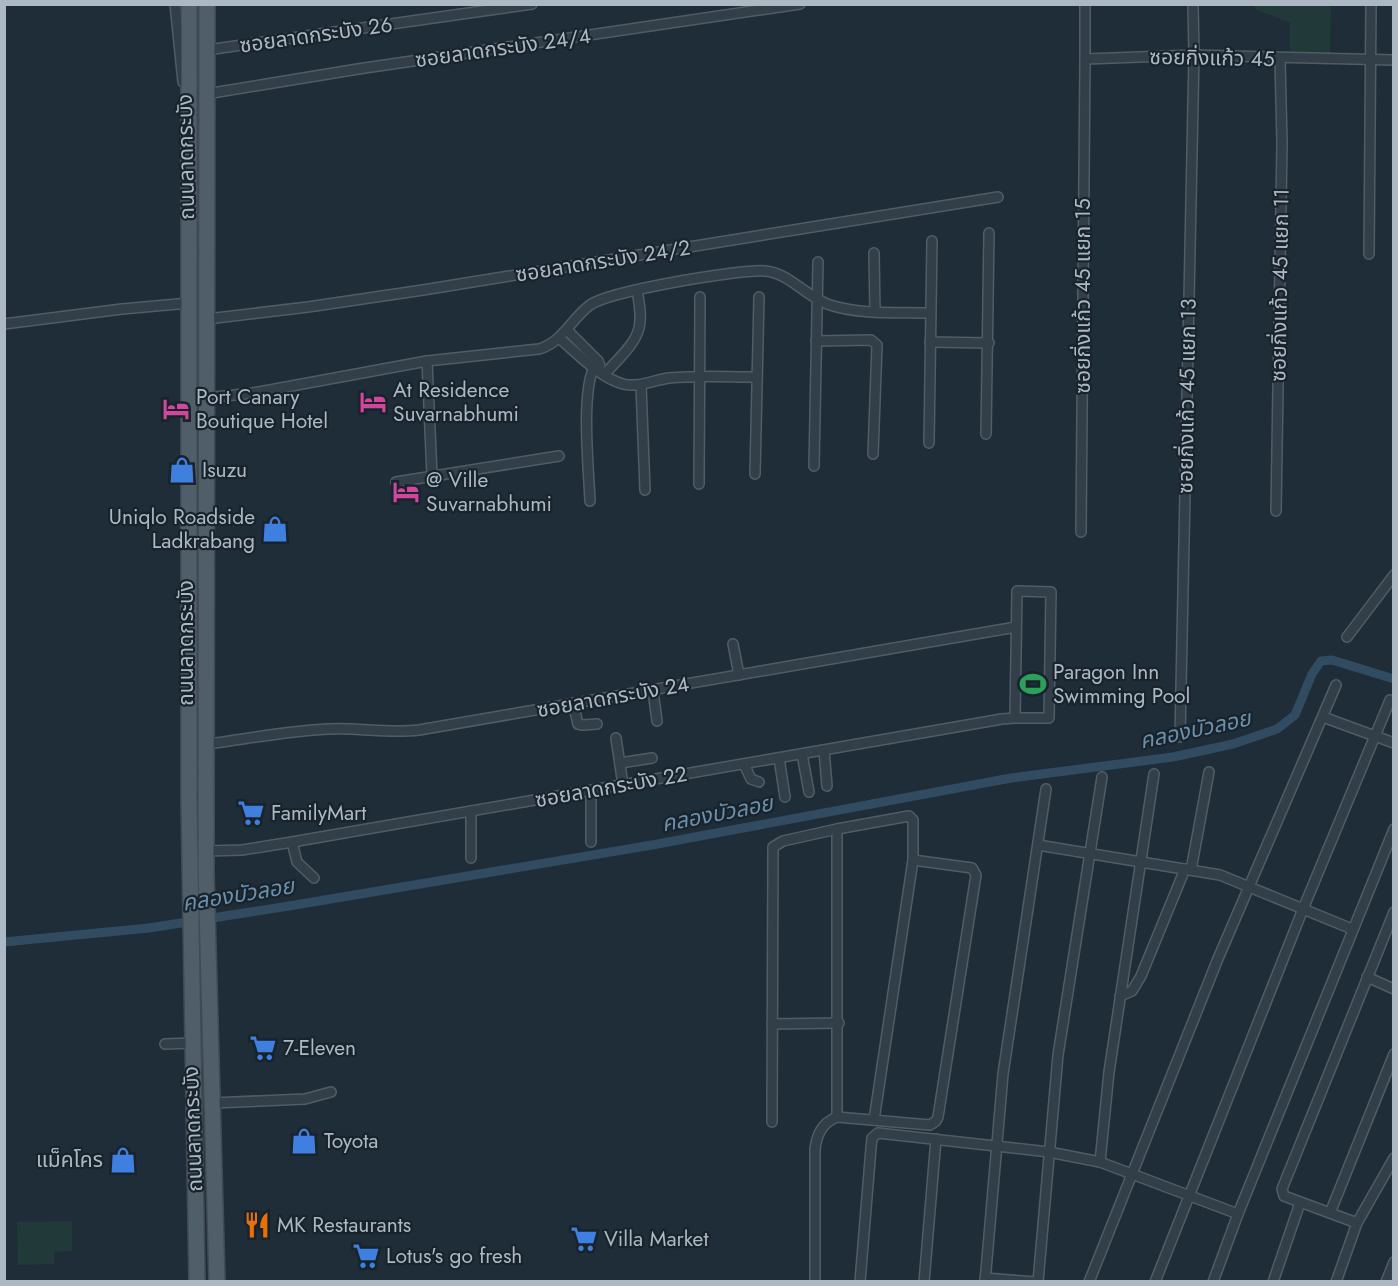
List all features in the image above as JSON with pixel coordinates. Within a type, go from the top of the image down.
[{"type":"main road","name":"ถนนลาดกระบัง","points":[[189,4],[191,958],[197,1281]]},
{"type":"main road","name":"ถนนลาดกระบัง","points":[[207,4],[206,873],[217,1281]]},
{"type":"main road","points":[[190,167],[207,166]]},
{"type":"main road","points":[[196,1186],[216,1184]]},
{"type":"street","points":[[175,4],[179,56],[190,126]]},
{"type":"street","name":"ซอยลาดกระบัง 26","points":[[207,50],[532,4]]},
{"type":"street","name":"ซอยลาดกระบัง 24/4","points":[[206,94],[370,67],[800,4]]},
{"type":"street","points":[[1084,59],[1085,4]]},
{"type":"street","name":"ซอยกิ่งแก้ว 45 แยก 13","points":[[1180,737],[1194,55],[1193,4]]},
{"type":"street","points":[[1369,254],[1371,4]]},
{"type":"street","name":"ซอยกิ่งแก้ว 45","points":[[1084,59],[1194,55],[1280,59],[1394,60]]},
{"type":"street","name":"ซอยกิ่งแก้ว 45 แยก 15","points":[[1081,532],[1084,59]]},
{"type":"street","name":"ซอยกิ่งแก้ว 45 แยก 11","points":[[1276,512],[1282,143],[1280,59]]},
{"type":"street","name":"ซอยลาดกระบัง 24/2","points":[[207,319],[297,309],[423,290],[998,197]]},
{"type":"street","points":[[986,434],[989,233]]},
{"type":"street","points":[[929,443],[932,241]]},
{"type":"street","points":[[874,253],[875,311]]},
{"type":"street","points":[[814,466],[818,262]]},
{"type":"street","points":[[206,398],[274,390],[428,362],[523,352],[546,347],[559,338],[591,305],[600,300],[637,290],[747,271],[768,271],[795,284],[817,300],[841,307],[930,313]]},
{"type":"street","points":[[590,501],[588,386],[599,368],[629,345],[639,330],[637,290]]},
{"type":"street","points":[[699,484],[700,297]]},
{"type":"street","points":[[756,474],[759,297]]},
{"type":"street","points":[[4,324],[189,303]]},
{"type":"street","points":[[567,330],[599,368]]},
{"type":"street","points":[[559,338],[622,383],[641,385],[668,378],[758,377]]},
{"type":"street","points":[[816,340],[871,340],[877,345],[873,454]]},
{"type":"street","points":[[930,342],[989,343]]},
{"type":"street","points":[[428,362],[432,476]]},
{"type":"street","points":[[641,385],[645,490]]},
{"type":"street","points":[[396,482],[559,456]]},
{"type":"street","points":[[1347,637],[1394,575]]},
{"type":"street","name":"ซอยลาดกระบัง 22","points":[[207,851],[242,850],[292,842],[1015,717],[1049,718],[1051,592],[1017,591],[1016,627]]},
{"type":"street","points":[[1015,717],[1016,627]]},
{"type":"street","name":"ซอยลาดกระบัง 24","points":[[207,744],[329,729],[410,731],[1016,627]]},
{"type":"street","points":[[733,644],[739,675]]},
{"type":"street","points":[[1089,1281],[1217,961],[1336,685]]},
{"type":"street","points":[[652,691],[657,721]]},
{"type":"street","points":[[1155,1281],[1303,909],[1390,700]]},
{"type":"street","points":[[573,703],[576,721],[579,725],[597,724]]},
{"type":"street","points":[[1323,717],[1394,742]]},
{"type":"street","points":[[616,738],[623,785]]},
{"type":"street","points":[[824,750],[827,786]]},
{"type":"street","points":[[802,754],[809,792]]},
{"type":"street","points":[[620,763],[652,758]]},
{"type":"street","points":[[779,758],[785,797]]},
{"type":"street","points":[[744,764],[749,777],[759,782]]},
{"type":"street","points":[[1120,996],[1132,991],[1138,981],[1188,869],[1209,772]]},
{"type":"street","points":[[1100,1162],[1106,1095],[1154,774]]},
{"type":"street","points":[[1046,789],[1004,1063],[985,1280],[1036,1281],[1058,1055],[1102,777]]},
{"type":"street","points":[[591,791],[591,842]]},
{"type":"street","points":[[471,811],[471,858]]},
{"type":"street","points":[[772,1122],[773,847],[783,841],[911,816],[914,820],[913,860],[874,1120]]},
{"type":"street","points":[[837,829],[837,1117]]},
{"type":"street","points":[[1213,1281],[1352,929],[1394,829]]},
{"type":"street","points":[[292,842],[297,862],[314,878]]},
{"type":"street","points":[[1038,845],[1220,875],[1352,929]]},
{"type":"street","points":[[815,1281],[815,1149],[820,1131],[825,1124],[837,1117],[930,1125],[936,1121],[976,874],[972,868],[913,860]]},
{"type":"street","points":[[1357,1223],[1284,1196],[1282,1189],[1394,912]]},
{"type":"street","points":[[1367,977],[1394,989]]},
{"type":"street","points":[[772,1024],[838,1023]]},
{"type":"street","points":[[165,1044],[192,1043]]},
{"type":"street","points":[[1330,1213],[1394,1054]]},
{"type":"street","points":[[213,1103],[306,1099],[332,1092]]},
{"type":"street","points":[[860,1281],[871,1148],[874,1136],[878,1133],[997,1145],[1100,1162],[1238,1214]]},
{"type":"street","points":[[924,1281],[936,1139]]},
{"type":"street","points":[[1336,1281],[1357,1223],[1394,1158]]},
{"type":"street","points":[[1273,1281],[1300,1203]]},
{"type":"street","points":[[1386,1281],[1394,1262]]},
{"type":"green space","points":[[1255,5],[1331,5],[1330,56],[1290,55],[1290,23],[1255,9]]},
{"type":"green space","points":[[72,1221],[72,1251],[54,1252],[54,1264],[18,1265],[17,1222]]},
{"type":"waterway","name":"คลองบัวลอย","points":[[4,942],[149,928],[295,905],[652,845],[1011,778],[1173,757],[1233,744],[1277,729],[1295,715],[1312,674],[1321,661],[1332,660],[1394,679]]},
{"type":"place","name":"At Residence Suvarnabhumi","points":[[373,402]]},
{"type":"place","name":"Port Canary Boutique Hotel","points":[[176,409]]},
{"type":"place","name":"Isuzu","points":[[182,470]]},
{"type":"place","name":"@ Ville Suvarnabhumi","points":[[406,492]]},
{"type":"place","name":"Uniqlo Roadside Ladkrabang","points":[[275,529]]},
{"type":"place","name":"Paragon Inn Swimming Pool","points":[[1033,684]]},
{"type":"place","name":"FamilyMart","points":[[251,813]]},
{"type":"place","name":"7-Eleven","points":[[263,1048]]},
{"type":"place","name":"Toyota","points":[[304,1141]]},
{"type":"place","name":"แม็คโคร","points":[[123,1160]]},
{"type":"place","name":"MK Restaurants","points":[[257,1225]]},
{"type":"place","name":"Villa Market","points":[[584,1239]]},
{"type":"place","name":"Lotus's go fresh","points":[[366,1256]]}]
